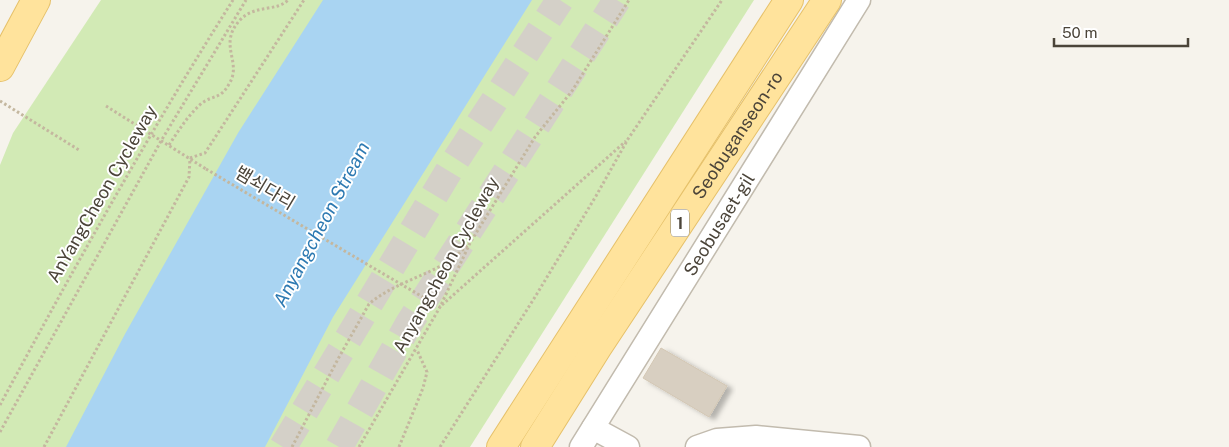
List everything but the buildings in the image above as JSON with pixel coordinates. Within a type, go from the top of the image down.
[{"type":"main road","points":[[0,67],[7,35],[36,0]]},
{"type":"main road","name":"Seobuganseon-ro","points":[[502,443],[789,0]]},
{"type":"main road","name":"Seobuganseon-ro","points":[[535,447],[597,348],[827,0]]},
{"type":"street","name":"Seobusaet-gil","points":[[587,441],[859,0]]},
{"type":"street","points":[[697,447],[717,440],[756,437],[859,447]]},
{"type":"street","points":[[587,441],[628,447]]},
{"type":"path","name":"AnYangCheon Cycleway","points":[[0,404],[106,214],[233,0]]},
{"type":"path","points":[[0,432],[161,140],[246,0]]},
{"type":"path","points":[[169,145],[187,118],[204,102],[221,96],[230,83],[234,69],[228,45],[230,34],[240,19],[250,12],[264,8],[280,7],[288,0]]},
{"type":"path","points":[[44,447],[189,176],[190,158],[205,153],[304,0]]},
{"type":"path","name":"Anyangcheon Cycleway","points":[[359,447],[440,307],[470,243],[535,137],[572,91],[629,0]]},
{"type":"path","points":[[440,447],[535,297],[628,139],[722,0]]},
{"type":"path","points":[[0,101],[80,150]]},
{"type":"path","name":"뱀쇠다리","points":[[106,106],[206,169],[440,307]]},
{"type":"path","points":[[440,307],[628,139]]},
{"type":"path","points":[[292,447],[369,304],[376,298],[450,260],[470,243]]},
{"type":"path","points":[[399,447],[423,388],[427,372],[416,349]]},
{"type":"green space","points":[[101,0],[754,0],[470,447],[0,447],[0,165],[13,133]]},
{"type":"water","name":"Anyangcheon Stream","points":[[323,0],[532,0],[333,317],[265,447],[66,447],[125,334],[238,133]]},
{"type":"tunnel","points":[[283,447],[450,169],[560,0]]},
{"type":"tunnel","points":[[339,447],[410,322],[617,0]]}]
